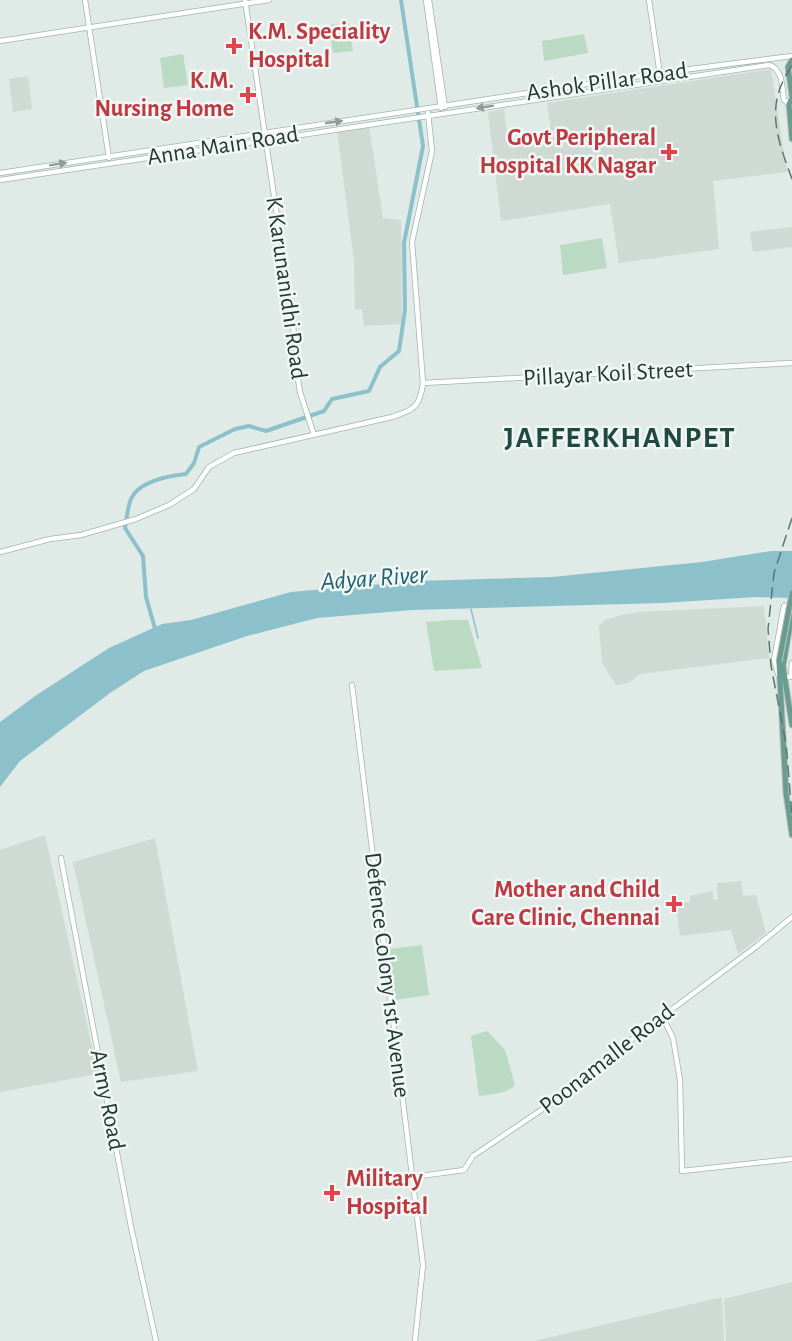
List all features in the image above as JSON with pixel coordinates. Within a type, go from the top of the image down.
[{"type":"main road","points":[[792,58],[788,67],[792,138]]},
{"type":"main road","points":[[792,593],[781,664],[786,793],[792,835]]},
{"type":"main road","points":[[781,664],[792,614]]},
{"type":"main road","points":[[782,677],[792,725]]},
{"type":"street","points":[[85,0],[110,164]]},
{"type":"street","points":[[0,41],[269,0]]},
{"type":"street","points":[[428,0],[444,113]]},
{"type":"street","points":[[649,0],[661,81]]},
{"type":"street","name":"K Karunanidhi Road","points":[[245,2],[296,349],[299,387],[316,434]]},
{"type":"street","name":"Ashok Pillar Road","points":[[443,106],[769,58],[792,58]]},
{"type":"street","points":[[729,64],[729,71]]},
{"type":"street","name":"Ashok Pillar Road","points":[[444,113],[769,65],[779,71],[784,100],[791,100]]},
{"type":"street","name":"Anna Main Road","points":[[0,173],[443,106]]},
{"type":"street","points":[[0,552],[135,520],[169,505],[194,489],[209,466],[234,453],[408,412],[415,408],[423,383],[412,242],[432,151],[424,109]]},
{"type":"street","name":"Anna Main Road","points":[[0,180],[444,113]]},
{"type":"street","name":"Pillayar Koil Street","points":[[423,383],[792,363]]},
{"type":"street","points":[[792,605],[784,606],[774,660],[782,677],[790,677],[792,663]]},
{"type":"street","name":"Defence Colony 1st Avenue","points":[[351,685],[423,1265],[415,1341]]},
{"type":"street","name":"Army Road","points":[[61,858],[131,1227],[156,1341]]},
{"type":"street","name":"Poonamalle Road","points":[[413,1177],[464,1170],[473,1156],[556,1100],[576,1081],[757,946],[792,917]]},
{"type":"street","points":[[662,1016],[674,1038],[680,1080],[682,1171],[792,1159]]},
{"type":"shaded area","name":"Govt Peripheral Hospital KK Nagar","points":[[771,69],[787,172],[713,181],[719,249],[619,263],[610,204],[501,221],[488,112],[504,109],[508,139],[551,133],[547,103]]},
{"type":"shaded area","points":[[28,76],[32,109],[13,112],[9,79]]},
{"type":"shaded area","points":[[369,126],[383,218],[401,220],[402,324],[364,326],[362,309],[355,309],[354,261],[337,130]]},
{"type":"shaded area","points":[[792,227],[792,247],[753,252],[750,232]]},
{"type":"shaded area","points":[[764,606],[769,658],[640,674],[629,683],[616,685],[602,663],[599,626],[605,620],[639,612]]},
{"type":"shaded area","points":[[45,835],[98,1074],[0,1092],[0,850]]},
{"type":"shaded area","points":[[155,838],[198,1071],[121,1082],[73,862]]},
{"type":"shaded area","points":[[741,881],[743,896],[756,895],[766,933],[738,954],[731,930],[680,936],[677,913],[680,904],[690,902],[690,896],[713,891],[713,899],[718,900],[717,883]]},
{"type":"shaded area","points":[[792,1282],[792,1341],[726,1341],[724,1299]]},
{"type":"shaded area","points":[[722,1297],[724,1341],[534,1341]]},
{"type":"green space","points":[[349,22],[353,51],[333,53],[329,25]]},
{"type":"green space","points":[[584,34],[588,53],[544,61],[542,41]]},
{"type":"green space","points":[[183,54],[188,85],[164,88],[160,58]]},
{"type":"green space","points":[[602,238],[607,268],[563,275],[560,245]]},
{"type":"green space","points":[[468,620],[482,668],[434,671],[426,622]]},
{"type":"green space","points":[[422,945],[429,995],[395,1000],[389,949]]},
{"type":"green space","points":[[487,1031],[505,1050],[515,1085],[503,1092],[479,1096],[471,1036]]},
{"type":"water","points":[[771,551],[792,551],[792,598],[756,597],[662,603],[412,610],[317,618],[247,636],[144,671],[110,693],[20,761],[0,787],[0,722],[35,696],[109,648],[162,624],[191,620],[291,592],[416,581],[552,577],[702,562]]},
{"type":"waterway","points":[[156,632],[146,597],[143,556],[125,528],[129,506],[135,493],[155,481],[186,474],[194,463],[199,447],[235,429],[249,426],[266,431],[324,411],[332,399],[369,391],[380,367],[399,351],[405,310],[404,243],[423,146],[401,0]]},
{"type":"waterway","points":[[471,609],[478,638]]},
{"type":"railway","points":[[792,66],[783,80],[776,108],[778,136],[792,179]]},
{"type":"railway","points":[[792,518],[774,573],[768,629],[771,666],[786,743],[792,816]]},
{"type":"place","name":"K.M. Speciality Hospital","points":[[234,46]]},
{"type":"place","name":"K.M. Nursing Home","points":[[248,95]]},
{"type":"place","name":"Govt Peripheral Hospital KK Nagar","points":[[669,152]]},
{"type":"place","name":"Mother and Child Care Clinic, Chennai","points":[[674,904]]},
{"type":"place","name":"Military Hospital","points":[[332,1193]]},
{"type":"district","name":"JAFFERKHANPET","points":[[620,438]]},
{"type":"water label","name":"Adyar River","points":[[374,578]]}]
